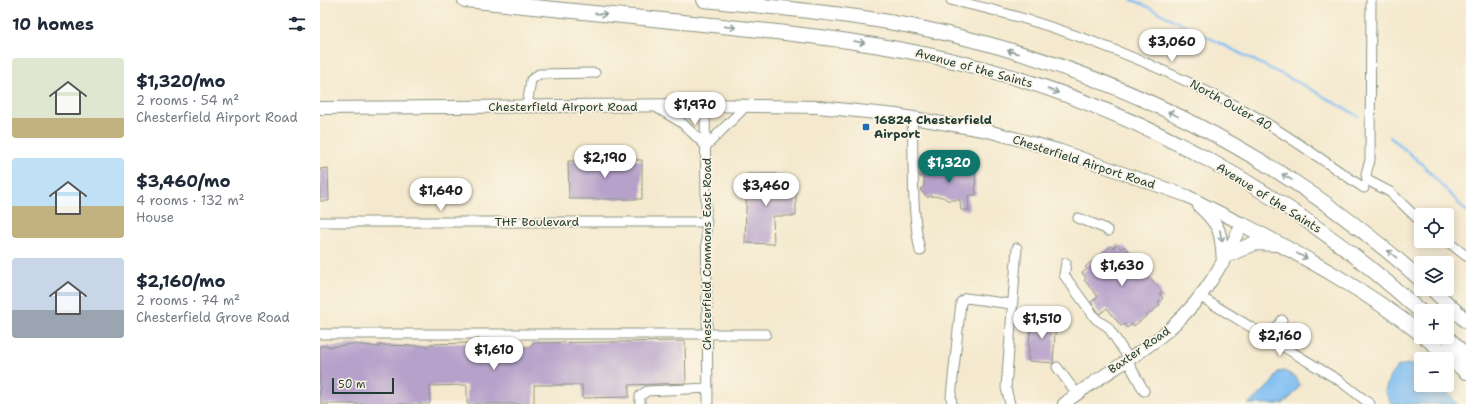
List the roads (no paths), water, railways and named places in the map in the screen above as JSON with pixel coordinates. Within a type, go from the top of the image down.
[{"type":"highway","name":"Avenue of the Saints","points":[[465,0],[787,33],[871,44],[954,61],[1019,79],[1077,100],[1133,123],[1188,149],[1242,179],[1343,247],[1391,285],[1414,306]]},
{"type":"highway","name":"Avenue of the Saints","points":[[704,0],[841,15],[932,31],[1021,54],[1107,85],[1190,123],[1244,152],[1297,184],[1359,228],[1395,256],[1414,274]]},
{"type":"highway","points":[[1242,224],[1320,265],[1399,316],[1414,328]]},
{"type":"highway","points":[[1225,259],[1255,243],[1282,245]]},
{"type":"highway","points":[[1439,296],[1466,321]]},
{"type":"highway","points":[[1433,344],[1466,372]]},
{"type":"highway","points":[[1454,344],[1466,356]]},
{"type":"main road","name":"Chesterfield Airport Road","points":[[320,108],[705,105],[818,107],[912,118],[988,131],[1049,148],[1188,196],[1242,224]]},
{"type":"main road","points":[[1188,196],[1209,215],[1219,229],[1222,236],[1225,259]]},
{"type":"main road","name":"Baxter Road","points":[[1064,404],[1076,394],[1128,360],[1172,327],[1201,297],[1225,259],[1242,224]]},
{"type":"street","name":"North Outer 40","points":[[951,0],[1053,27],[1119,52],[1186,81],[1263,121],[1362,184],[1390,192],[1414,215]]},
{"type":"street","points":[[1362,184],[1370,160],[1370,0]]},
{"type":"street","points":[[527,107],[531,80],[539,74],[595,73]]},
{"type":"street","name":"Chesterfield Commons East Road","points":[[705,105],[708,404]]},
{"type":"street","points":[[654,106],[682,123],[706,146],[746,106]]},
{"type":"street","points":[[912,118],[916,234],[920,251]]},
{"type":"street","points":[[1078,218],[1108,231]]},
{"type":"street","name":"THF Boulevard","points":[[320,222],[707,222]]},
{"type":"street","points":[[1454,247],[1466,256]]},
{"type":"street","points":[[1010,404],[1006,388],[1016,248]]},
{"type":"street","points":[[1066,263],[1064,275],[1096,319],[1108,328],[1128,360],[1144,392]]},
{"type":"street","points":[[1201,297],[1340,381],[1370,404]]},
{"type":"street","points":[[952,404],[951,397],[961,302],[966,298],[1012,304]]},
{"type":"street","points":[[1269,338],[1282,320]]},
{"type":"street","points":[[320,334],[766,334]]},
{"type":"street","points":[[1057,367],[1076,394]]},
{"type":"street","points":[[640,404],[640,396],[647,391],[708,388]]},
{"type":"water","points":[[1407,364],[1414,366],[1414,392],[1447,392],[1458,404],[1391,404],[1385,391],[1390,376],[1397,367]]},
{"type":"water","points":[[1284,371],[1296,377],[1300,385],[1292,396],[1283,404],[1248,404],[1269,385],[1276,377],[1278,372]]},
{"type":"waterway","points":[[1132,0],[1309,88],[1358,116]]},
{"type":"waterway","points":[[1390,137],[1422,164],[1466,211]]},
{"type":"place","name":"16824 Chesterfield Airport","points":[[866,127]]}]
